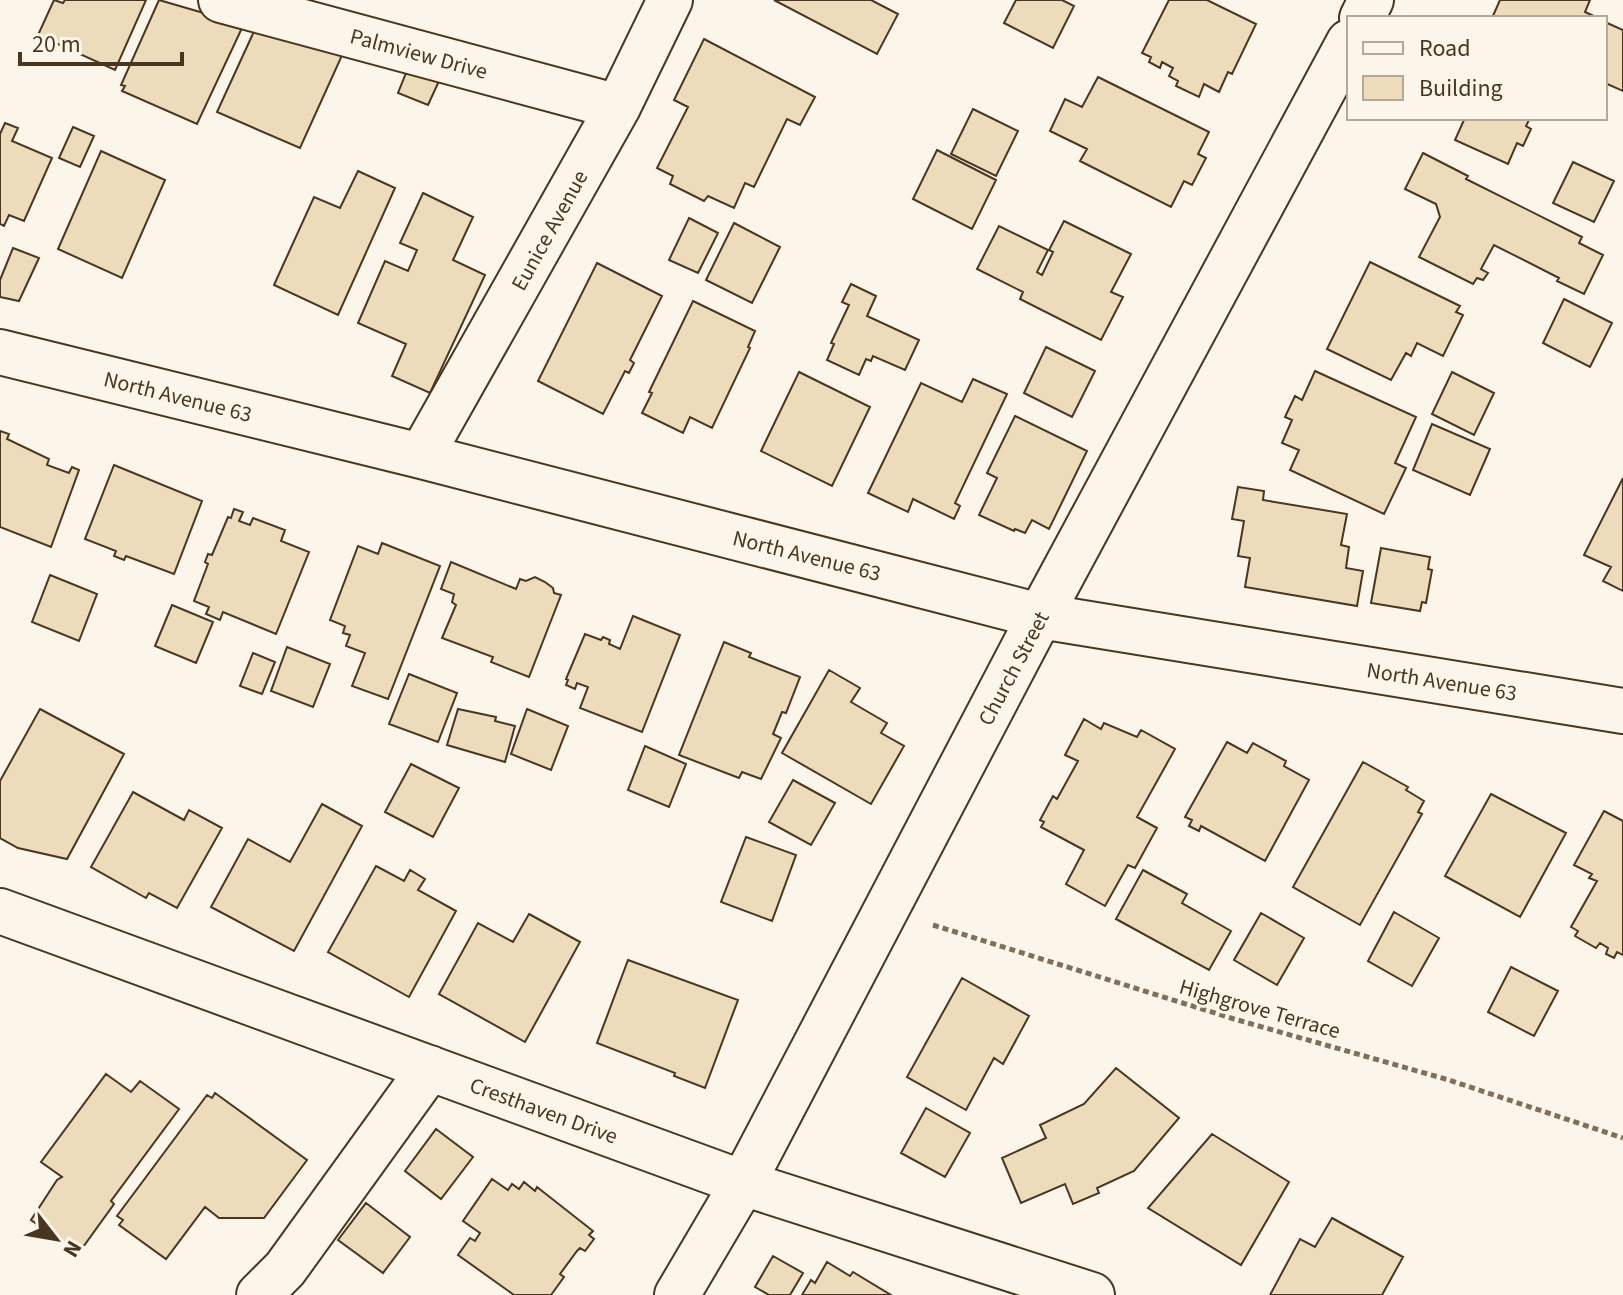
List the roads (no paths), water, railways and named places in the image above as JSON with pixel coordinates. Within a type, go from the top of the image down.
[{"type":"street","name":"Palmview Drive","points":[[221,0],[618,107]]},
{"type":"street","name":"Eunice Avenue","points":[[421,456],[618,107],[670,0]]},
{"type":"street","name":"Church Street","points":[[677,1295],[743,1183],[1040,616],[1347,46]]},
{"type":"street","name":"North Avenue 63","points":[[0,352],[421,456],[1040,616],[1623,711]]},
{"type":"street","name":"Cresthaven Drive","points":[[0,911],[743,1183],[1092,1295]]},
{"type":"street","points":[[259,1295],[285,1269],[430,1068]]}]
